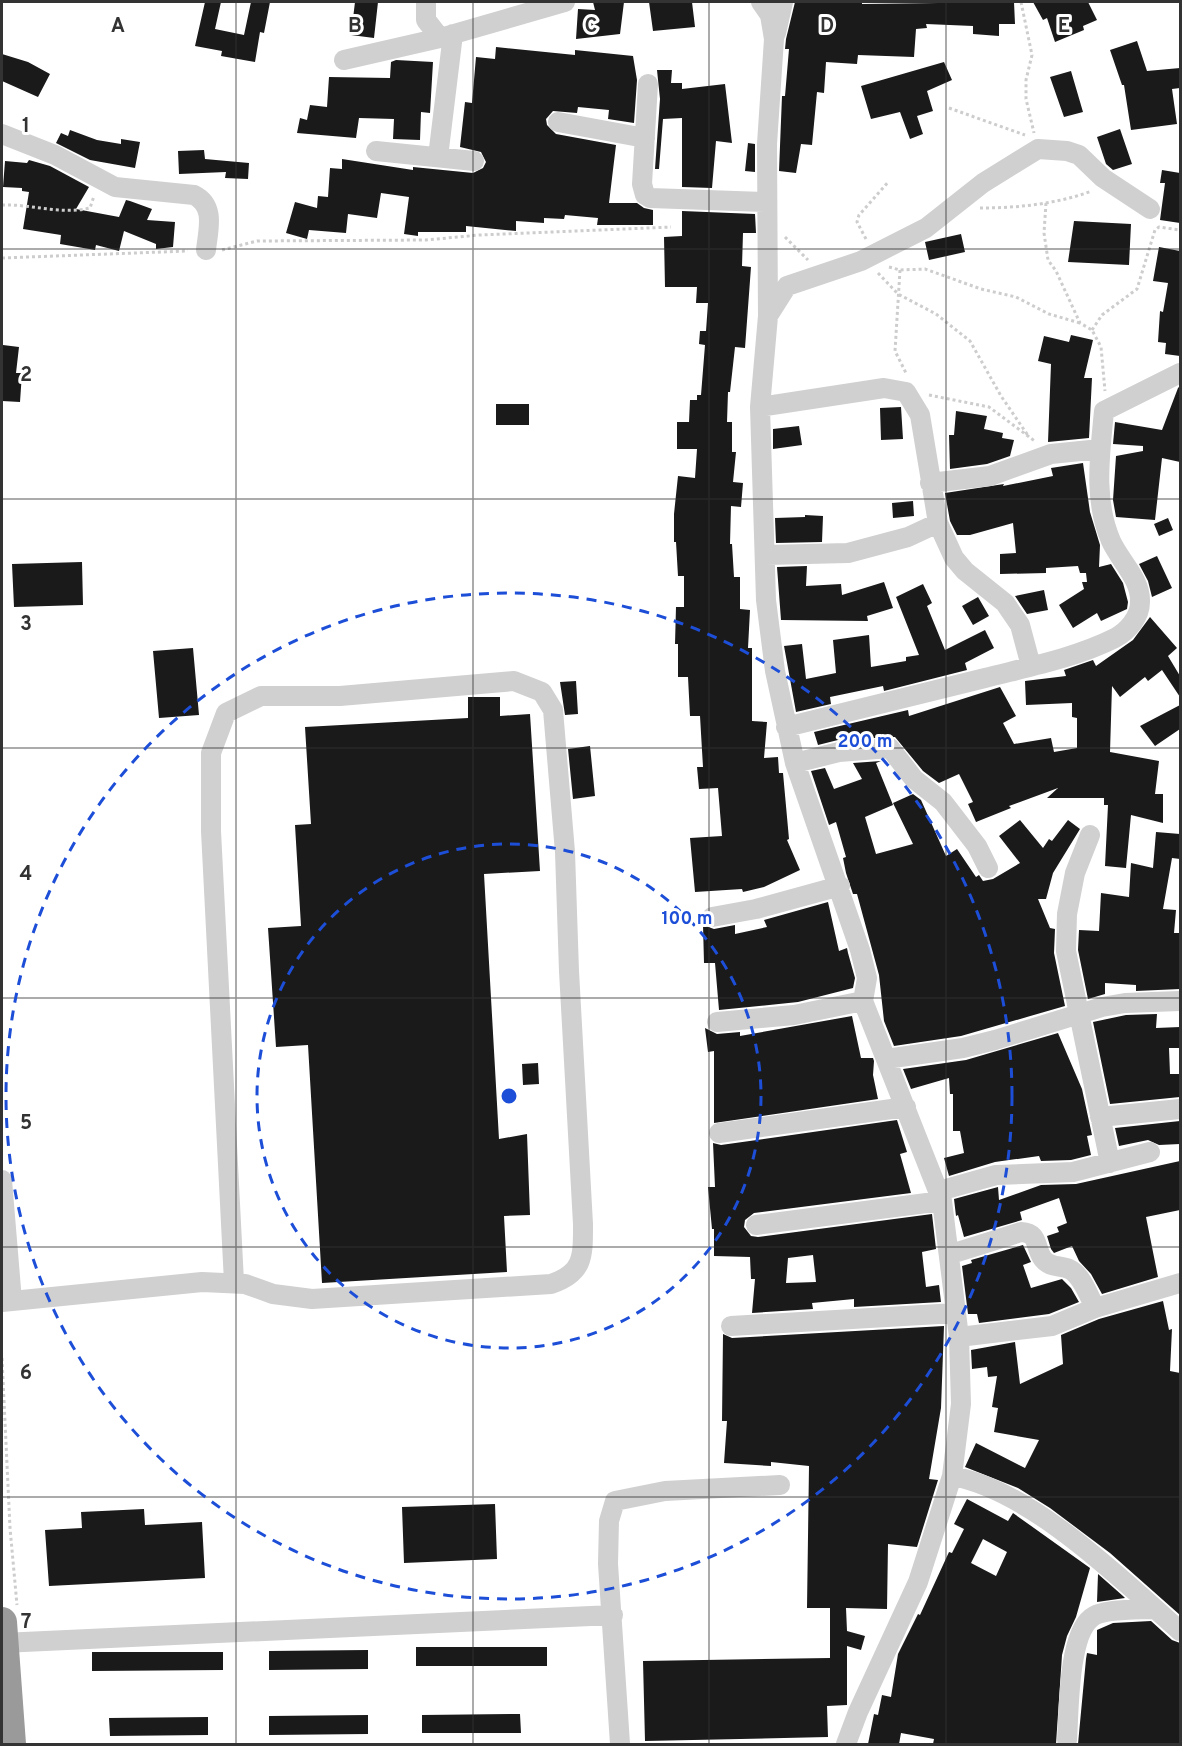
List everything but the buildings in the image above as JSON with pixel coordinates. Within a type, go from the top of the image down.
[{"type":"highway","points":[[6,1629],[11,1744]]},
{"type":"street","points":[[426,2],[426,20],[447,36]]},
{"type":"street","points":[[344,60],[447,36],[565,2]]},
{"type":"street","points":[[762,2],[770,15],[774,39]]},
{"type":"street","points":[[783,2],[774,39],[768,105],[766,211],[768,316],[760,407],[766,600],[786,727],[795,763],[840,886],[867,978],[863,1000],[940,1196],[951,1254],[960,1337],[961,1404],[952,1476],[918,1582],[858,1712],[846,1744]]},
{"type":"street","points":[[438,158],[447,36]]},
{"type":"street","points":[[648,84],[642,184],[645,195],[650,198],[766,211]]},
{"type":"street","points":[[558,122],[645,138]]},
{"type":"street","points":[[2,134],[56,155],[115,187],[194,195],[202,199],[210,212],[206,250]]},
{"type":"street","points":[[768,316],[787,286],[868,259],[926,228],[991,177],[1038,149],[1067,151],[1079,155],[1112,184],[1150,209]]},
{"type":"street","points":[[376,151],[474,161]]},
{"type":"street","points":[[786,727],[1031,666],[1116,637],[1129,627],[1137,616],[1141,601],[1130,571],[1112,542],[1100,505],[1100,449],[1104,411],[1180,373]]},
{"type":"street","points":[[760,407],[884,388],[911,393],[920,415],[938,523],[954,558],[965,571],[1005,603],[1020,625],[1031,666]]},
{"type":"street","points":[[930,483],[990,476],[1052,454],[1100,449]]},
{"type":"street","points":[[766,555],[848,553],[908,537],[938,523]]},
{"type":"street","points":[[2,1180],[7,1301],[202,1281],[234,1282],[284,1296],[312,1299],[529,1288],[568,1278],[576,1269],[580,1259],[583,1224],[568,972],[566,852],[553,710],[542,692],[514,681],[340,696],[261,696],[226,713],[211,753],[211,831],[234,1282]]},
{"type":"street","points":[[795,763],[839,752],[890,748],[914,779],[943,802],[977,846],[988,868]]},
{"type":"street","points":[[1090,835],[1075,873],[1067,914],[1066,951],[1076,1013],[1110,1163]]},
{"type":"street","points":[[712,917],[756,909],[840,886]]},
{"type":"street","points":[[717,1022],[794,1015],[863,1000]]},
{"type":"street","points":[[886,1059],[963,1048],[995,1040],[1076,1013],[1125,1003],[1180,1001]]},
{"type":"street","points":[[719,1133],[906,1107]]},
{"type":"street","points":[[1100,1117],[1180,1109]]},
{"type":"street","points":[[756,1225],[940,1196],[996,1175],[1060,1174],[1150,1152]]},
{"type":"street","points":[[951,1254],[1022,1232],[1029,1232],[1035,1237],[1043,1259],[1052,1266],[1069,1269],[1076,1275],[1095,1308]]},
{"type":"street","points":[[960,1337],[1052,1326],[1095,1308],[1180,1283]]},
{"type":"street","points":[[731,1326],[956,1313]]},
{"type":"street","points":[[952,1476],[974,1480],[1011,1498],[1109,1568],[1180,1631]]},
{"type":"street","points":[[620,1744],[609,1553],[609,1521],[615,1501],[665,1491],[780,1485]]},
{"type":"street","points":[[1067,1740],[1076,1648],[1082,1629],[1091,1617],[1104,1613],[1155,1609]]},
{"type":"street","points":[[6,1629],[613,1615]]},
{"type":"path","points":[[950,108],[1036,137],[1026,99],[1026,80],[1032,55],[1021,2]]},
{"type":"path","points":[[2,206],[20,204],[74,212],[90,208],[99,179]]},
{"type":"path","points":[[889,181],[865,207],[857,222],[868,259],[898,294],[936,314],[970,341],[1001,396],[1029,437]]},
{"type":"path","points":[[952,207],[1012,208],[1073,198],[1112,184]]},
{"type":"path","points":[[1046,203],[1044,233],[1047,260],[1056,271],[1080,323]]},
{"type":"path","points":[[766,211],[822,273]]},
{"type":"path","points":[[2,258],[224,250],[257,241],[426,240],[479,235],[671,227]]},
{"type":"path","points":[[1092,330],[1102,315],[1137,289],[1155,230],[1159,227],[1180,230]]},
{"type":"path","points":[[868,259],[900,270],[925,269],[981,289],[1016,297],[1049,314],[1080,323],[1092,330],[1101,347],[1106,386],[1104,411]]},
{"type":"path","points":[[900,270],[895,351],[911,393],[989,407],[1052,454]]},
{"type":"path","points":[[2,1358],[10,1528],[6,1629]]}]
